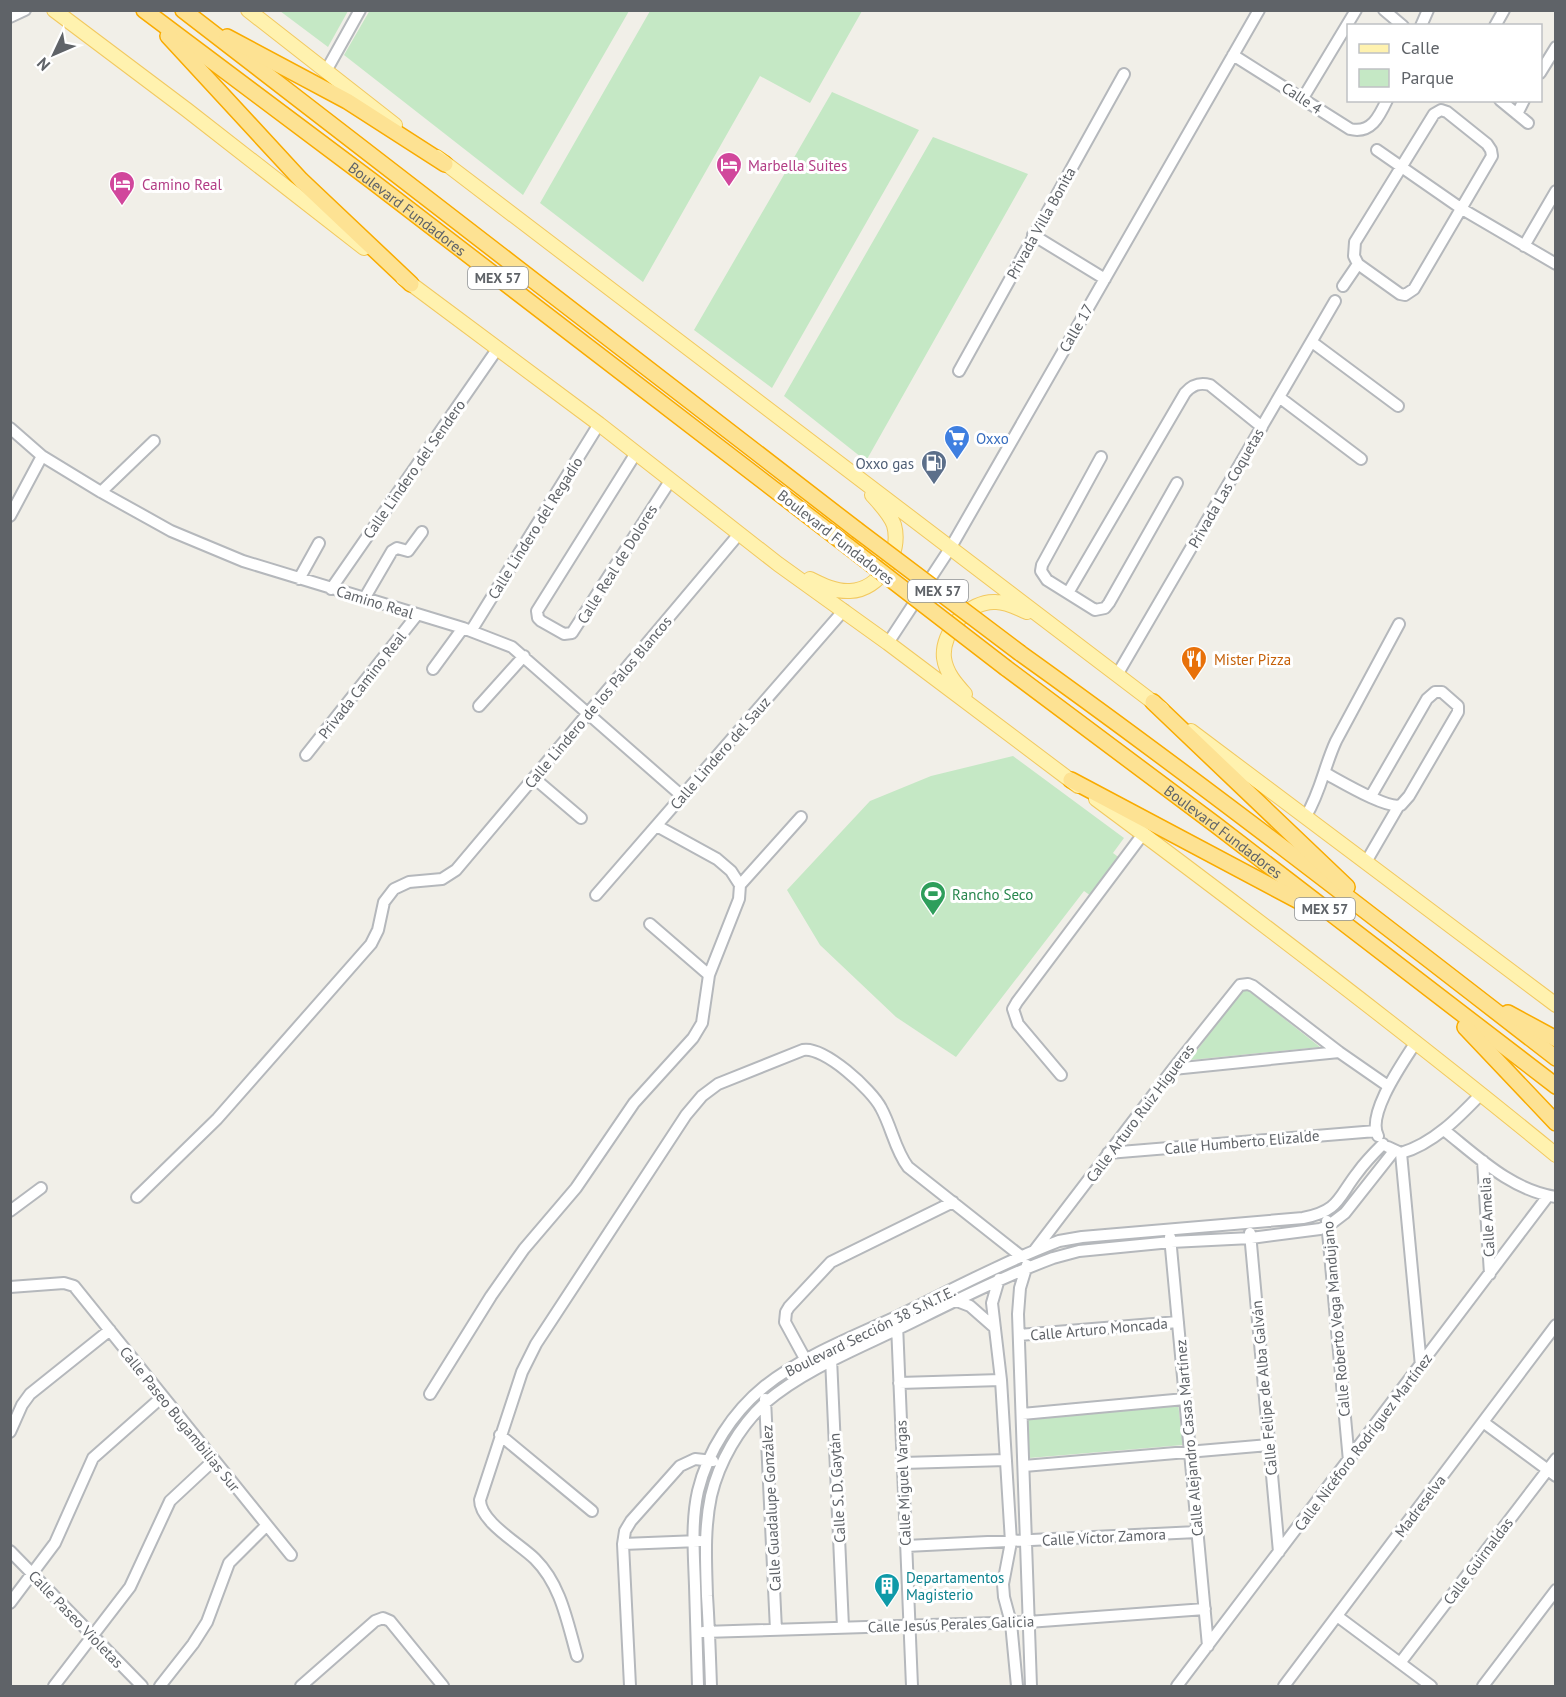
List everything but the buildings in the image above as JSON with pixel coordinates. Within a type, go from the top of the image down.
[{"type":"highway","name":"Boulevard Fundadores","points":[[183,10],[857,530],[1118,723],[1556,1058]]},
{"type":"highway","points":[[145,11],[301,180],[411,284]]},
{"type":"highway","name":"Boulevard Fundadores","points":[[145,11],[363,174],[1006,668],[1556,1086]]},
{"type":"highway","points":[[202,25],[248,46],[347,101],[445,164]]},
{"type":"highway","points":[[1149,699],[1196,746],[1311,852],[1383,924]]},
{"type":"highway","points":[[1071,780],[1348,927]]},
{"type":"highway","points":[[1434,994],[1556,1123]]},
{"type":"highway","points":[[1474,995],[1556,1039]]},
{"type":"main road","points":[[54,10],[411,284],[599,424],[778,564],[982,712],[1278,934],[1556,1155]]},
{"type":"main road","points":[[248,10],[445,164],[1556,1005]]},
{"type":"main road","points":[[778,564],[820,584],[851,592],[865,588],[877,580],[887,567],[894,552],[896,538],[894,524],[884,509],[838,462]]},
{"type":"main road","points":[[982,712],[947,671],[944,657],[945,646],[949,634],[961,618],[974,606],[996,602],[1009,604],[1058,629]]},
{"type":"street","points":[[10,17],[25,10]]},
{"type":"street","points":[[326,71],[360,10]]},
{"type":"street","name":"Calle 17","points":[[888,643],[951,547],[1259,10]]},
{"type":"street","points":[[1348,24],[1356,10]]},
{"type":"street","points":[[1384,10],[1402,24]]},
{"type":"street","points":[[1422,24],[1428,10]]},
{"type":"street","points":[[1497,24],[1504,10]]},
{"type":"street","points":[[1303,98],[1347,25]]},
{"type":"street","points":[[1542,70],[1556,47]]},
{"type":"street","name":"Calle 4","points":[[1233,55],[1350,129],[1366,130],[1373,124],[1386,102]]},
{"type":"street","name":"Privada Villa Bonita","points":[[958,372],[1124,74]]},
{"type":"street","points":[[1502,102],[1528,123]]},
{"type":"street","points":[[1517,114],[1523,102]]},
{"type":"street","points":[[1442,110],[1487,144],[1491,150],[1489,162],[1410,293],[1400,294],[1359,264],[1354,256],[1355,242],[1401,166],[1434,114],[1442,110]]},
{"type":"street","points":[[1377,150],[1462,209],[1556,264]]},
{"type":"street","points":[[1524,246],[1556,191]]},
{"type":"street","points":[[1033,235],[1105,279]]},
{"type":"street","points":[[1343,286],[1359,264]]},
{"type":"street","name":"Privada Las Coquetas","points":[[1123,679],[1262,427],[1335,301]]},
{"type":"street","points":[[1312,342],[1398,406]]},
{"type":"street","name":"Calle Lindero del Sendero","points":[[330,589],[498,348]]},
{"type":"street","points":[[1068,593],[1190,387],[1203,383],[1210,385],[1262,427]]},
{"type":"street","points":[[1279,397],[1360,459]]},
{"type":"street","name":"Calle Lindero del Regadío","points":[[433,669],[467,630],[599,424]]},
{"type":"street","name":"Camino Real","points":[[10,428],[42,456],[101,492],[171,531],[208,548],[505,644],[524,656],[682,796]]},
{"type":"street","points":[[101,492],[154,441]]},
{"type":"street","name":"Calle Real de Dolores","points":[[636,453],[537,611],[541,621],[564,634],[572,633],[670,481]]},
{"type":"street","points":[[10,516],[42,456]]},
{"type":"street","points":[[1101,457],[1042,565],[1042,576],[1095,610],[1105,608],[1177,483]]},
{"type":"street","points":[[364,599],[392,551],[397,548],[408,551],[422,532]]},
{"type":"street","name":"Calle Lindero de los Palos Blancos","points":[[137,1197],[217,1119],[371,944],[378,930],[388,894],[401,884],[442,879],[456,870],[739,534]]},
{"type":"street","points":[[299,579],[319,543]]},
{"type":"street","name":"Calle Lindero del Sauz","points":[[596,896],[844,610]]},
{"type":"street","name":"Privada Camino Real","points":[[306,754],[417,615]]},
{"type":"street","points":[[1306,816],[1319,792],[1329,756],[1336,741],[1399,624]]},
{"type":"street","points":[[479,706],[524,656]]},
{"type":"street","points":[[1366,862],[1398,807],[1409,796],[1458,712],[1458,706],[1442,692],[1435,692],[1427,699],[1371,796]]},
{"type":"street","points":[[1325,773],[1398,807]]},
{"type":"street","points":[[534,778],[581,818]]},
{"type":"street","points":[[740,885],[801,817]]},
{"type":"street","points":[[430,1394],[491,1296],[524,1249],[576,1188],[634,1103],[698,1032],[705,1014],[709,975],[739,899],[740,885],[731,871],[717,859],[657,826]]},
{"type":"street","points":[[1061,1075],[1018,1024],[1013,1009],[1143,834]]},
{"type":"street","points":[[650,924],[709,975]]},
{"type":"street","name":"Calle Arturo Ruiz Higueras","points":[[1028,1255],[1237,987],[1243,984],[1253,986],[1339,1052]]},
{"type":"street","points":[[1416,1042],[1388,1086],[1378,1114],[1376,1131],[1383,1144],[1398,1152],[1421,1366]]},
{"type":"street","points":[[577,1656],[563,1606],[550,1577],[533,1557],[488,1519],[481,1510],[480,1500],[522,1372],[536,1344],[686,1115],[710,1089],[809,1049],[817,1051],[839,1065],[877,1101],[908,1167],[1028,1255],[1019,1299],[1019,1335],[1031,1686]]},
{"type":"street","points":[[1173,1069],[1339,1052],[1388,1086]]},
{"type":"street","name":"Boulevard Sección 38 S.N.T.E.","points":[[711,1686],[706,1541],[711,1495],[721,1465],[737,1436],[766,1403],[831,1362],[957,1300],[1053,1258],[1079,1251],[1171,1242],[1251,1238],[1307,1232],[1328,1226],[1354,1204],[1398,1152],[1421,1145],[1444,1130],[1481,1094]]},
{"type":"street","points":[[1444,1130],[1515,1184],[1552,1196]]},
{"type":"street","name":"Calle Humberto Elizalde","points":[[1108,1153],[1376,1131]]},
{"type":"street","points":[[1327,1212],[1340,1200],[1357,1173],[1383,1144]]},
{"type":"street","name":"Calle Amelia","points":[[1483,1161],[1490,1274]]},
{"type":"street","points":[[10,1212],[40,1188]]},
{"type":"street","name":"Calle Nicéforo Rodríguez Martínez","points":[[1177,1686],[1490,1274],[1552,1196]]},
{"type":"street","points":[[812,1372],[785,1322],[784,1317],[789,1307],[816,1276],[839,1256],[953,1202]]},
{"type":"street","name":"Boulevard Sección 38 S.N.T.E.","points":[[698,1686],[693,1541],[699,1490],[709,1460],[729,1424],[764,1386],[806,1360],[897,1316],[1008,1263],[1069,1239],[1303,1218],[1327,1212]]},
{"type":"street","name":"Calle Roberto Vega Mandujano","points":[[1327,1212],[1349,1461]]},
{"type":"street","name":"Calle Felipe de Alba Galván","points":[[1250,1223],[1279,1552]]},
{"type":"street","name":"Calle Alejandro Casas Martínez","points":[[1169,1229],[1208,1646]]},
{"type":"street","points":[[1008,1263],[997,1282],[992,1303],[1001,1380],[1011,1542],[1003,1584],[1011,1623],[1017,1686]]},
{"type":"street","name":"Calle Paseo Bugambilias Sur","points":[[10,1287],[69,1284],[77,1289],[291,1555]]},
{"type":"street","name":"Boulevard Sección 38 S.N.T.E.","points":[[957,1300],[979,1312],[996,1329]]},
{"type":"street","name":"Calle Miguel Vargas","points":[[897,1316],[912,1686]]},
{"type":"street","name":"Calle Arturo Moncada","points":[[1019,1335],[1178,1322]]},
{"type":"street","name":"Madreselva","points":[[1287,1683],[1556,1325]]},
{"type":"street","points":[[10,1432],[22,1405],[30,1394],[110,1330]]},
{"type":"street","name":"Calle S. D. Gaytán","points":[[831,1348],[843,1627]]},
{"type":"street","points":[[899,1383],[1001,1380]]},
{"type":"street","name":"Calle Guadalupe González","points":[[764,1386],[776,1630]]},
{"type":"street","points":[[10,1603],[61,1533],[93,1458],[162,1397]]},
{"type":"street","points":[[1022,1414],[1185,1399]]},
{"type":"street","points":[[1483,1422],[1551,1473]]},
{"type":"street","points":[[500,1435],[592,1511]]},
{"type":"street","points":[[1024,1466],[1269,1445]]},
{"type":"street","points":[[630,1686],[623,1544],[627,1526],[680,1466],[695,1459],[709,1460],[721,1465]]},
{"type":"street","name":"Calle Guirnaldas","points":[[1400,1663],[1551,1473],[1556,1459]]},
{"type":"street","points":[[54,1686],[94,1637],[130,1587],[166,1508],[177,1493],[214,1460]]},
{"type":"street","points":[[903,1463],[1006,1460]]},
{"type":"street","points":[[160,1686],[194,1644],[207,1622],[229,1563],[266,1526]]},
{"type":"street","name":"Calle Víctor Zamora","points":[[906,1546],[1197,1532]]},
{"type":"street","points":[[623,1544],[706,1541]]},
{"type":"street","name":"Calle Paseo Violetas","points":[[10,1551],[142,1686]]},
{"type":"street","points":[[1483,1686],[1556,1590]]},
{"type":"street","name":"Calle Jesús Perales Galicia","points":[[696,1633],[1011,1623],[1204,1610]]},
{"type":"street","points":[[1337,1616],[1431,1686]]},
{"type":"street","points":[[306,1685],[375,1621],[383,1618],[390,1621],[440,1685]]},
{"type":"street","points":[[1287,1683],[1299,1686]]},
{"type":"green space","points":[[370,10],[629,11],[523,195],[344,55]]},
{"type":"green space","points":[[280,11],[348,11],[328,47]]},
{"type":"green space","points":[[650,11],[862,11],[810,103],[760,76],[643,282],[540,203]]},
{"type":"green space","points":[[832,92],[919,130],[772,388],[694,330]]},
{"type":"green space","points":[[933,137],[1028,174],[866,461],[784,396]]},
{"type":"green space","name":"Rancho Seco","points":[[1013,756],[1124,838],[1113,853],[1121,859],[1091,896],[1084,891],[956,1057],[896,1017],[820,945],[787,890],[870,801],[931,776]]},
{"type":"green space","points":[[1244,987],[1320,1047],[1190,1060]]},
{"type":"green space","points":[[1178,1403],[1183,1445],[1029,1458],[1028,1418]]},
{"type":"place","name":"Marbella Suites","points":[[729,188]]},
{"type":"place","name":"Camino Real","points":[[122,207]]},
{"type":"place","name":"Oxxo","points":[[957,461]]},
{"type":"place","name":"Oxxo gas","points":[[934,486]]},
{"type":"place","name":"Mister Pizza","points":[[1194,682]]},
{"type":"place","name":"Rancho Seco","points":[[933,917]]},
{"type":"place","name":"Departamentos Magisterio","points":[[887,1609]]}]
